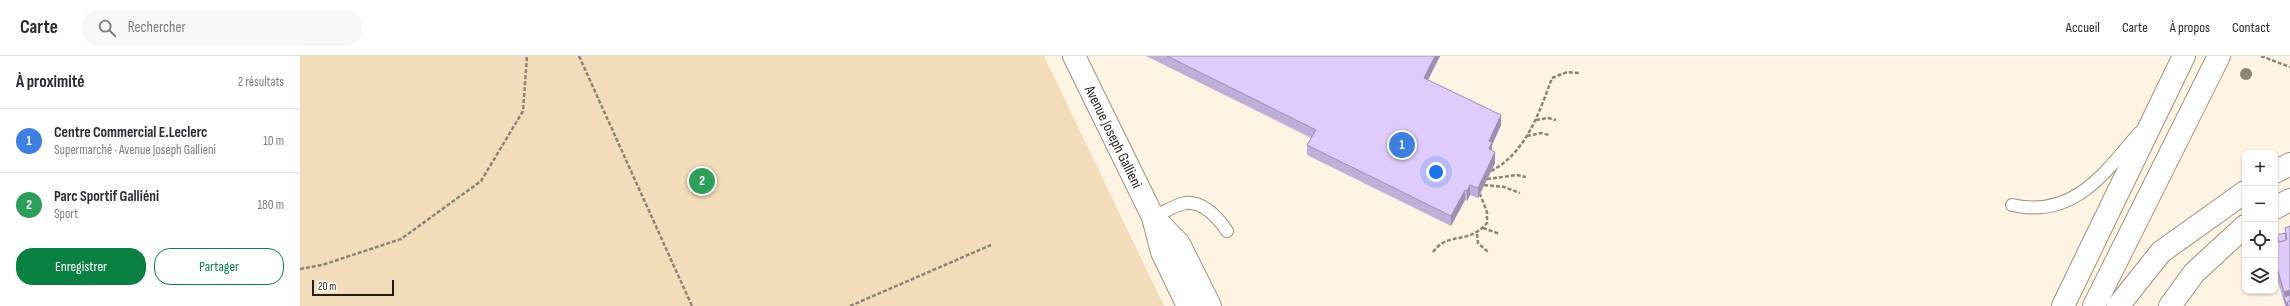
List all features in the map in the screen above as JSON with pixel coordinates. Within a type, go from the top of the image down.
[{"type":"street","name":"Avenue Joseph Gallieni","points":[[1074,56],[1153,217],[1162,252],[1188,306]]},
{"type":"street","points":[[2062,306],[2184,56]]},
{"type":"street","points":[[2094,306],[2219,56]]},
{"type":"street","points":[[2278,170],[2290,164]]},
{"type":"street","points":[[2118,306],[2161,252],[2242,194]]},
{"type":"street","points":[[2278,206],[2290,200]]},
{"type":"street","name":"Avenue Joseph Gallieni","points":[[1153,217],[1179,244],[1210,306]]},
{"type":"street","points":[[2170,306],[2194,273],[2242,229]]},
{"type":"lane","points":[[2012,205],[2028,209],[2048,208],[2062,203],[2099,180],[2155,113]]},
{"type":"lane","points":[[1153,217],[1185,203],[1201,206],[1219,220],[1227,231]]},
{"type":"path","points":[[300,269],[322,265],[401,239],[481,181],[523,111],[527,56]]},
{"type":"path","points":[[579,56],[692,306]]},
{"type":"path","points":[[2260,56],[2290,67]]},
{"type":"path","points":[[1491,171],[1505,164],[1526,136],[1536,120],[1552,78],[1567,72],[1579,73]]},
{"type":"path","points":[[1536,120],[1548,118],[1556,120]]},
{"type":"path","points":[[1526,136],[1541,133],[1549,135]]},
{"type":"path","points":[[1487,179],[1516,175],[1526,177]]},
{"type":"path","points":[[1484,185],[1504,187],[1520,193]]},
{"type":"path","points":[[1433,252],[1439,244],[1451,238],[1464,238],[1477,234],[1483,228],[1487,223],[1487,212],[1480,194]]},
{"type":"path","points":[[1483,228],[1500,234]]},
{"type":"path","points":[[1477,234],[1478,243],[1488,252]]},
{"type":"path","points":[[850,306],[991,245]]},
{"type":"shaded area","points":[[300,56],[1044,56],[1164,306],[300,306]]},
{"type":"building","points":[[1167,56],[1435,56],[1424,78],[1501,115],[1489,141],[1492,142],[1489,149],[1495,152],[1478,188],[1470,185],[1467,191],[1465,190],[1451,216],[1307,145],[1316,130]]},
{"type":"building","points":[[2290,226],[2290,290],[2284,292],[2278,271],[2278,242],[2287,239],[2285,228]]},
{"type":"building","points":[[2285,233],[2286,240],[2279,242],[2278,235]]},
{"type":"building","points":[[2290,295],[2290,301],[2287,302],[2287,306],[2284,297]]},
{"type":"building","points":[[2290,301],[2290,306],[2288,306],[2287,302]]},
{"type":"place","name":"Centre Commercial E.Leclerc","points":[[1402,145]]},
{"type":"place","name":"Parc Sportif Galliéni","points":[[702,181]]}]
